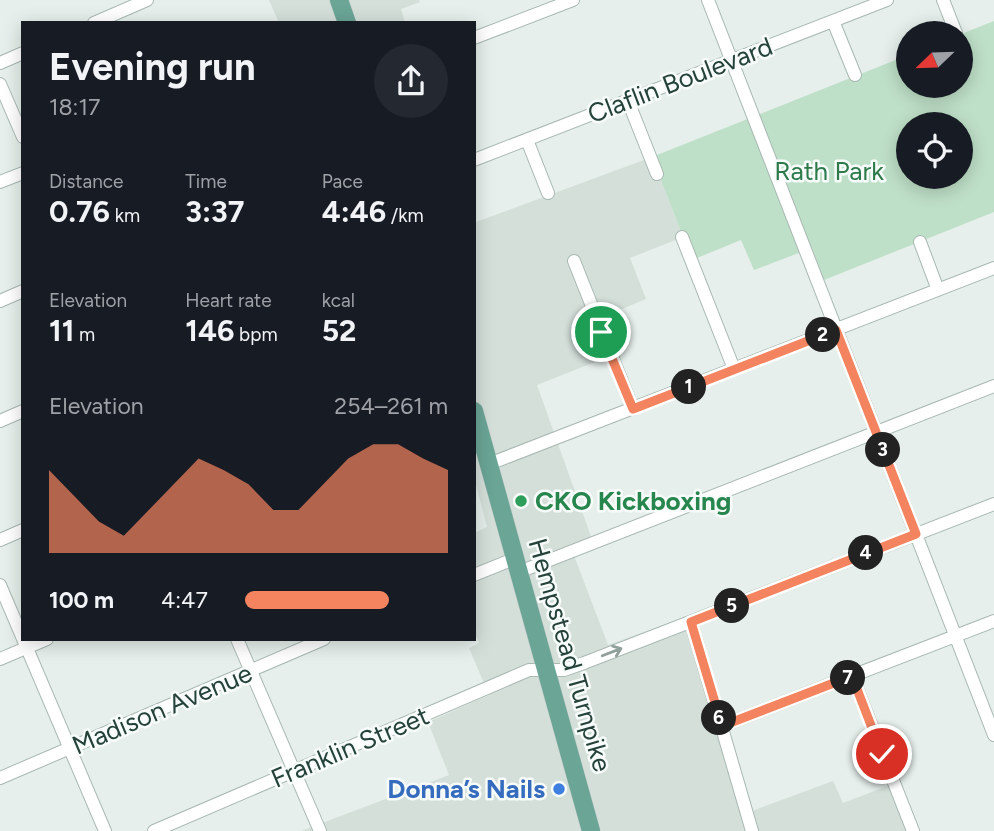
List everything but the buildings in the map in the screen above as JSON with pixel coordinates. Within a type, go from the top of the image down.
[{"type":"main road","points":[[339,0],[346,21]]},
{"type":"main road","name":"Hempstead Turnpike","points":[[476,421],[483,457],[517,565],[592,831]]},
{"type":"street","points":[[99,21],[147,0]]},
{"type":"street","points":[[476,37],[573,0]]},
{"type":"street","points":[[708,0],[994,735]]},
{"type":"street","name":"Claflin Boulevard","points":[[476,159],[887,0]]},
{"type":"street","points":[[943,0],[951,21]]},
{"type":"street","points":[[833,21],[855,75]]},
{"type":"street","points":[[0,63],[21,54]]},
{"type":"street","points":[[0,84],[21,132]]},
{"type":"street","points":[[628,101],[657,174]]},
{"type":"street","points":[[527,140],[548,193]]},
{"type":"street","points":[[0,182],[21,174]]},
{"type":"street","points":[[682,237],[734,369]]},
{"type":"street","points":[[920,242],[939,290]]},
{"type":"street","points":[[574,261],[633,409]]},
{"type":"street","points":[[483,457],[633,409],[994,268]]},
{"type":"street","points":[[0,301],[21,292]]},
{"type":"street","points":[[476,575],[517,565],[994,386]]},
{"type":"street","points":[[0,421],[21,412]]},
{"type":"street","name":"Franklin Street","points":[[154,831],[529,670],[564,670],[584,663],[994,504]]},
{"type":"street","points":[[0,540],[21,531]]},
{"type":"street","points":[[0,585],[21,634]]},
{"type":"street","points":[[722,726],[994,621]]},
{"type":"street","points":[[691,622],[752,831]]},
{"type":"street","points":[[24,641],[105,831]]},
{"type":"street","points":[[0,659],[43,641]]},
{"type":"street","points":[[238,641],[320,831]]},
{"type":"street","name":"Madison Avenue","points":[[0,778],[319,641]]},
{"type":"street","points":[[852,676],[913,831]]},
{"type":"shaded area","points":[[269,0],[420,2],[401,9],[404,21],[278,21]]},
{"type":"shaded area","points":[[652,157],[683,237],[630,258],[646,299],[588,323],[600,360],[537,385],[593,542],[572,550],[608,645],[694,614],[752,811],[833,781],[843,803],[893,784],[911,831],[301,831],[449,775],[428,722],[489,695],[469,648],[479,643],[476,636],[476,532],[487,527],[476,485],[476,222]]},
{"type":"green space","name":"Rath Park","points":[[994,21],[994,212],[824,280],[812,248],[754,270],[741,240],[692,260],[652,157],[896,60],[896,98],[973,98],[973,29]]},
{"type":"place","name":"CKO Kickboxing","points":[[521,501]]},
{"type":"place","name":"Donna’s Nails","points":[[559,789]]},
{"type":"route","points":[[601,332],[633,409],[836,330],[916,534],[691,622],[722,726],[852,676],[882,754]]}]
